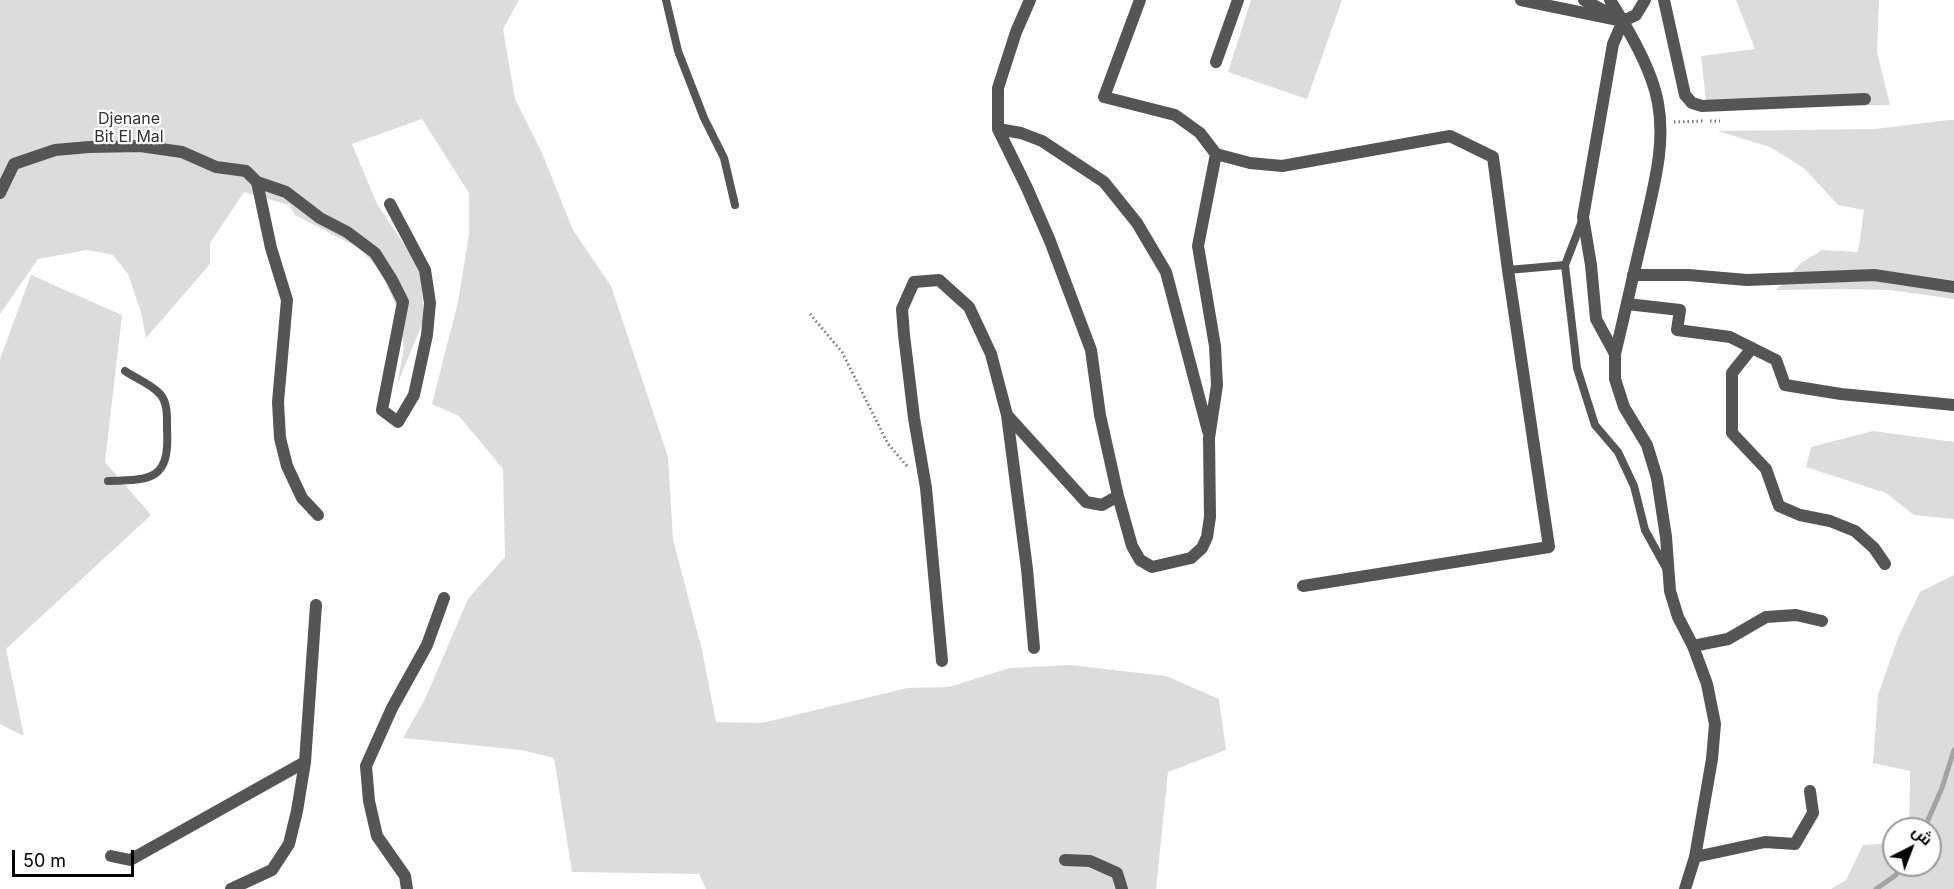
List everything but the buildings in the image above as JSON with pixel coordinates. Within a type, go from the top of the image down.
[{"type":"street","points":[[1030,0],[1016,32],[998,88],[998,129],[1028,188],[1091,350],[1100,415],[1132,546],[1140,560],[1152,567],[1191,558],[1202,548],[1208,537],[1209,438],[1217,385],[1215,346],[1198,246],[1216,154]]},
{"type":"street","points":[[1140,0],[1104,97],[1174,115],[1200,133],[1216,154],[1250,163],[1282,166],[1450,136],[1493,157],[1549,547],[1303,586]]},
{"type":"street","points":[[1216,62],[1238,0]]},
{"type":"street","points":[[1521,0],[1623,21],[1636,15],[1645,0]]},
{"type":"street","points":[[1584,0],[1623,21]]},
{"type":"street","points":[[1610,0],[1649,74],[1658,101],[1661,122],[1660,158],[1615,354],[1616,379],[1624,407],[1647,445],[1657,478],[1666,537],[1670,591],[1678,617],[1693,646],[1707,684],[1715,724],[1712,759],[1695,857],[1685,889]]},
{"type":"street","points":[[1664,0],[1685,95],[1692,103],[1701,106],[1865,99]]},
{"type":"street","points":[[1615,354],[1596,319],[1591,265],[1583,217],[1613,44],[1623,21]]},
{"type":"street","points":[[998,129],[1021,133],[1042,141],[1104,182],[1137,223],[1166,272],[1209,438]]},
{"type":"street","points":[[0,193],[14,164],[55,150],[140,146],[182,152],[216,167],[246,171],[257,182],[286,192],[320,218],[347,232],[375,253],[403,302],[382,410],[398,422],[414,395],[427,335],[430,303],[425,270],[390,204]]},
{"type":"street","points":[[257,182],[287,300],[278,402],[280,438],[287,466],[302,498],[318,515]]},
{"type":"street","points":[[1633,275],[1688,275],[1747,280],[1874,275],[1954,286]]},
{"type":"street","points":[[942,662],[926,488],[914,418],[902,309],[914,282],[939,280],[969,307],[991,354],[1007,415],[1027,569],[1034,648]]},
{"type":"street","points":[[1627,304],[1680,310],[1677,330],[1730,337],[1776,360],[1785,385],[1841,394],[1954,405]]},
{"type":"street","points":[[1752,348],[1732,373],[1732,433],[1766,469],[1779,506],[1800,515],[1830,520],[1855,531],[1874,548],[1885,564]]},
{"type":"street","points":[[1007,415],[1086,502],[1102,506],[1118,496]]},
{"type":"street","points":[[407,889],[405,876],[378,836],[369,801],[366,766],[392,708],[427,645],[444,598]]},
{"type":"street","points":[[231,889],[272,870],[289,844],[305,762],[316,605]]},
{"type":"street","points":[[1693,646],[1728,639],[1766,617],[1796,615],[1822,621]]},
{"type":"street","points":[[111,856],[130,860],[305,762]]},
{"type":"street","points":[[1695,857],[1765,842],[1795,843],[1813,813],[1810,792]]},
{"type":"street","points":[[1065,860],[1090,861],[1117,873],[1122,889]]},
{"type":"lane","points":[[666,0],[678,51],[704,118],[724,158],[735,205]]},
{"type":"lane","points":[[1583,217],[1565,265],[1577,368],[1595,425],[1622,460],[1634,486],[1645,530],[1668,572]]},
{"type":"lane","points":[[1508,270],[1565,265]]},
{"type":"lane","points":[[108,482],[142,480],[150,477],[162,465],[168,450],[166,408],[163,398],[156,390],[124,371]]},
{"type":"path","points":[[1661,122],[1720,121]]},
{"type":"path","points":[[810,314],[842,352],[888,444],[926,488]]},
{"type":"green space","name":"Djenane Bit El Mal","points":[[0,0],[519,0],[503,29],[515,99],[542,153],[573,230],[611,286],[668,457],[673,539],[702,650],[716,722],[762,723],[907,688],[949,687],[1010,668],[1070,665],[1166,676],[1219,699],[1226,750],[1168,772],[1156,889],[706,889],[699,874],[572,872],[554,758],[521,750],[403,738],[425,699],[468,599],[505,557],[503,469],[459,416],[432,404],[458,302],[469,234],[469,193],[422,119],[352,144],[377,204],[420,268],[424,319],[397,385],[404,348],[399,312],[379,268],[357,247],[295,215],[289,205],[244,192],[210,243],[210,264],[146,338],[141,312],[128,274],[113,255],[87,250],[38,259],[0,314]]},
{"type":"green space","points":[[1251,0],[1342,0],[1307,99],[1228,72]]},
{"type":"green space","points":[[1736,0],[1879,0],[1877,52],[1890,105],[1707,109],[1701,56],[1755,49]]},
{"type":"green space","points":[[1954,120],[1954,299],[1890,290],[1776,290],[1801,263],[1822,250],[1858,252],[1864,210],[1838,205],[1804,168],[1770,147],[1718,131],[1875,129]]},
{"type":"green space","points":[[31,275],[122,315],[105,462],[151,515],[6,649],[24,736],[0,724],[0,359]]},
{"type":"green space","points":[[1873,431],[1954,442],[1954,519],[1914,515],[1886,493],[1806,467],[1811,447]]},
{"type":"green space","points":[[1954,575],[1954,889],[1831,889],[1846,880],[1863,845],[1882,844],[1882,877],[1942,877],[1942,817],[1909,817],[1910,771],[1873,763],[1878,695],[1898,638],[1920,592]]},
{"type":"waterway","points":[[1929,817],[1942,788],[1954,750]]},
{"type":"waterway","points":[[1876,889],[1893,877]]}]
